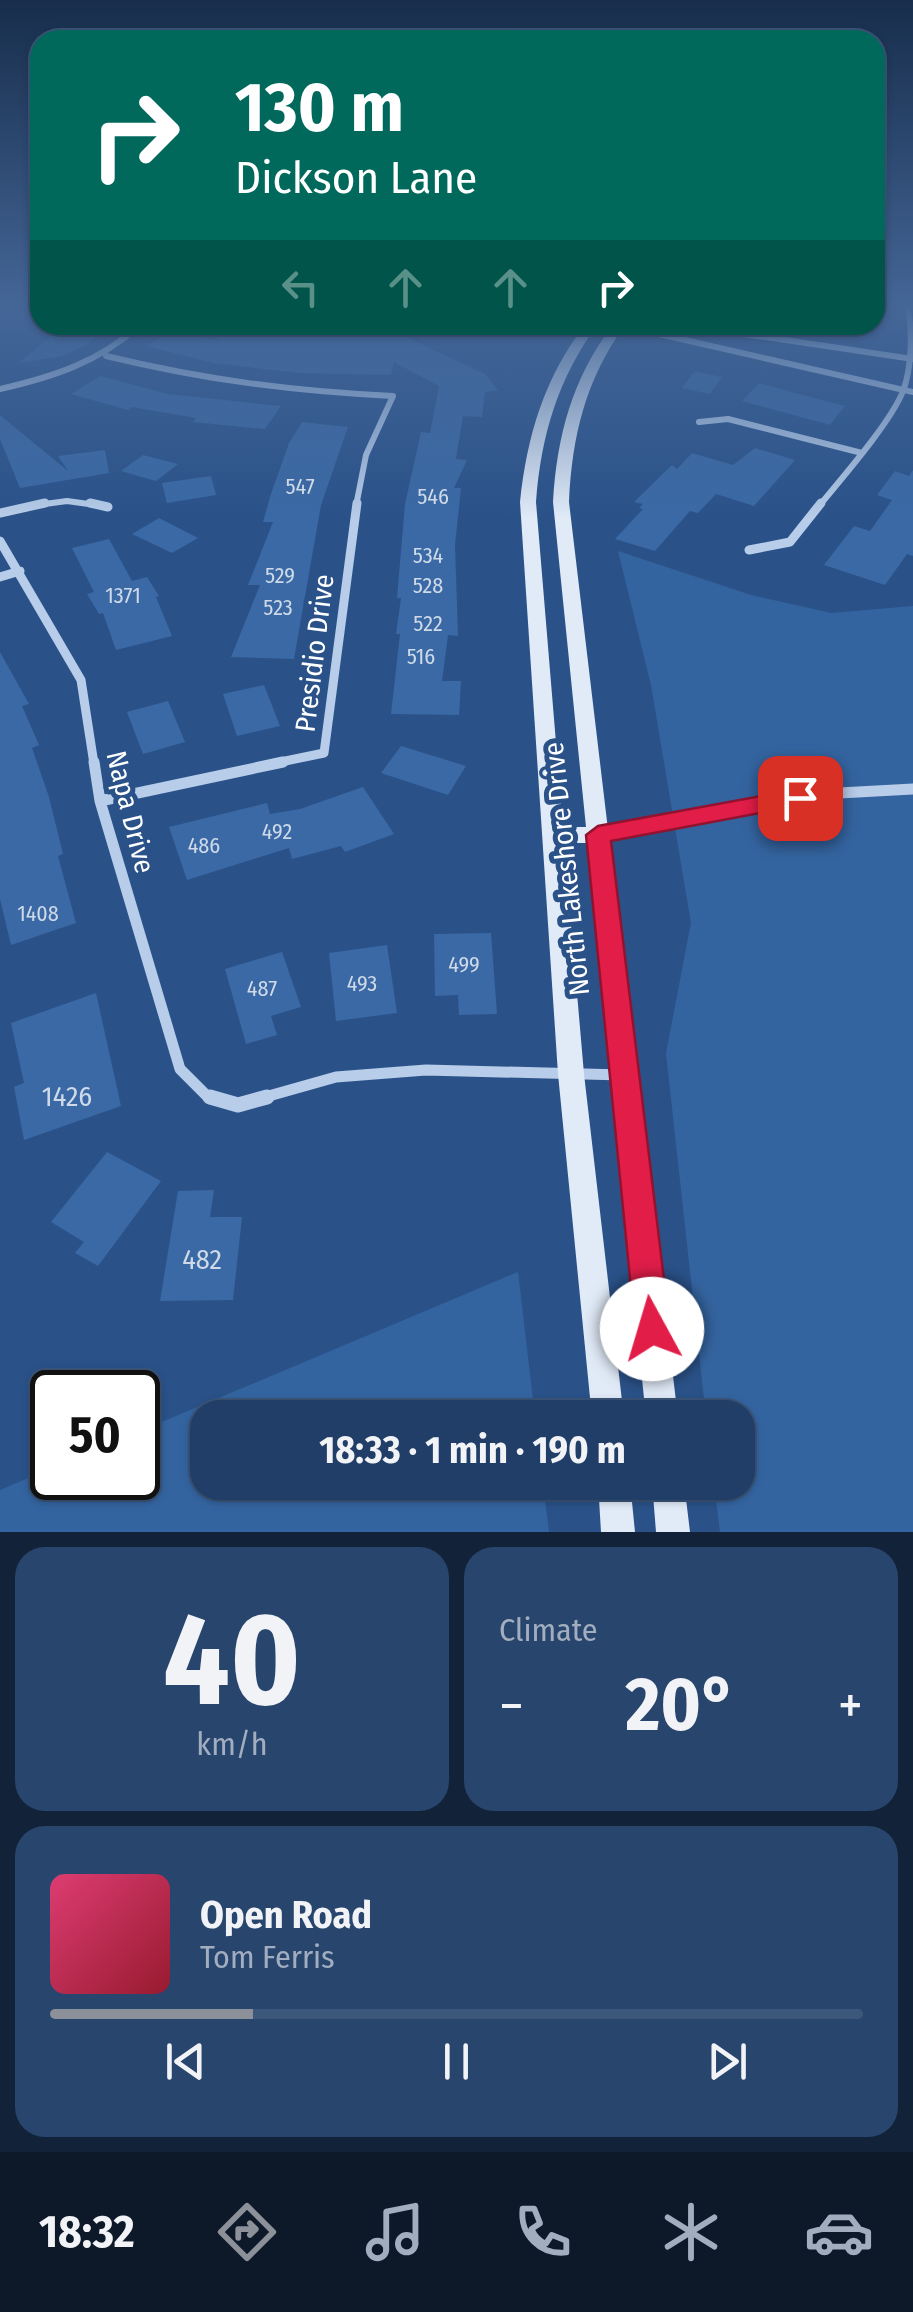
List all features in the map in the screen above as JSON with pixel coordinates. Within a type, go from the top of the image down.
[{"type":"main road","name":"North Lakeshore Drive","points":[[558,376],[537,434],[528,489],[571,1074],[607,1400]]},
{"type":"main road","name":"North Lakeshore Drive","points":[[587,376],[563,456],[564,546],[660,1400]]},
{"type":"main road","points":[[553,835],[598,835]]},
{"type":"main road","points":[[615,1500],[618,1532]]},
{"type":"main road","points":[[670,1500],[673,1532]]},
{"type":"street","points":[[0,388],[54,376]]},
{"type":"street","name":"Presidio Drive","points":[[100,801],[324,753],[362,473],[366,455],[393,396],[292,391],[188,376]]},
{"type":"street","points":[[749,550],[790,542],[908,392],[831,376]]},
{"type":"street","points":[[699,422],[728,419],[862,453]]},
{"type":"street","points":[[0,514],[39,503],[83,500],[108,507]]},
{"type":"street","name":"Napa Drive","points":[[0,541],[80,680],[100,801],[180,1070],[208,1096],[238,1105],[336,1077],[426,1070],[571,1074]]},
{"type":"street","points":[[0,577],[20,572]]},
{"type":"street","points":[[598,835],[822,794],[913,789]]},
{"type":"street","points":[[571,1074],[624,1075]]},
{"type":"shaded area","points":[[618,551],[751,595],[831,613],[913,606],[913,1532],[720,1532],[716,1500],[755,1500],[755,1400],[704,1400],[666,1053],[691,923],[651,685]]},
{"type":"shaded area","points":[[518,1272],[533,1400],[214,1400]]},
{"type":"shaded area","points":[[190,1410],[190,1500],[545,1500],[549,1532],[0,1532],[0,1490],[30,1477],[30,1500],[160,1500],[160,1423]]},
{"type":"building","points":[[102,376],[168,394],[281,406],[265,429],[193,422],[196,418],[132,407],[128,410],[71,394]]},
{"type":"building","points":[[421,376],[487,376],[498,390],[485,392],[482,417],[463,416],[456,459],[467,460],[454,488],[461,488],[455,545],[458,636],[448,635],[442,681],[461,681],[459,715],[391,714],[400,634],[396,634],[401,598],[397,598],[405,504],[421,432],[430,433],[439,386]]},
{"type":"building","points":[[691,376],[722,377],[710,394],[682,388]]},
{"type":"building","points":[[759,383],[845,406],[830,425],[742,401]]},
{"type":"building","points":[[0,415],[68,471],[58,456],[105,450],[109,473],[20,488],[0,439]]},
{"type":"building","points":[[302,422],[348,427],[321,505],[294,659],[231,657],[260,585],[248,585],[273,522],[263,522],[271,494],[289,443]]},
{"type":"building","points":[[755,448],[795,460],[754,506],[716,494],[698,513],[690,511],[655,551],[615,539],[643,509],[639,508],[643,504],[634,502],[672,465],[677,469],[692,453],[733,465]]},
{"type":"building","points":[[143,455],[178,464],[156,481],[121,471]]},
{"type":"building","points":[[913,470],[913,556],[907,554],[885,585],[824,565],[854,526],[870,531],[892,500],[877,495],[895,471],[909,476]]},
{"type":"building","points":[[211,476],[216,495],[167,503],[162,483]]},
{"type":"building","points":[[159,518],[198,538],[172,553],[132,534]]},
{"type":"building","points":[[109,539],[132,581],[147,577],[159,596],[156,597],[172,636],[116,650],[103,613],[99,614],[87,594],[94,592],[72,548]]},
{"type":"building","points":[[0,652],[29,704],[22,706],[39,745],[32,748],[49,797],[63,854],[58,856],[76,923],[11,945],[0,899]]},
{"type":"building","points":[[264,685],[280,726],[237,736],[223,694]]},
{"type":"building","points":[[168,701],[185,742],[143,754],[127,712]]},
{"type":"building","points":[[401,746],[466,766],[448,795],[381,773]]},
{"type":"building","points":[[363,787],[394,834],[345,852],[341,846],[292,859],[289,848],[187,880],[169,827],[267,803],[270,814],[300,809]]},
{"type":"building","points":[[491,933],[497,1014],[459,1015],[458,995],[435,996],[434,934]]},
{"type":"building","points":[[387,945],[397,1013],[336,1021],[329,953]]},
{"type":"building","points":[[282,952],[301,1007],[271,1016],[277,1035],[246,1044],[225,969]]},
{"type":"building","points":[[96,993],[121,1106],[24,1140],[14,1087],[24,1083],[11,1023]]},
{"type":"building","points":[[107,1152],[161,1181],[98,1266],[75,1253],[84,1242],[51,1222]]},
{"type":"building","points":[[214,1190],[210,1217],[242,1217],[233,1300],[160,1301],[178,1191]]},
{"type":"route","points":[[652,1329],[598,835],[800,798]]}]
